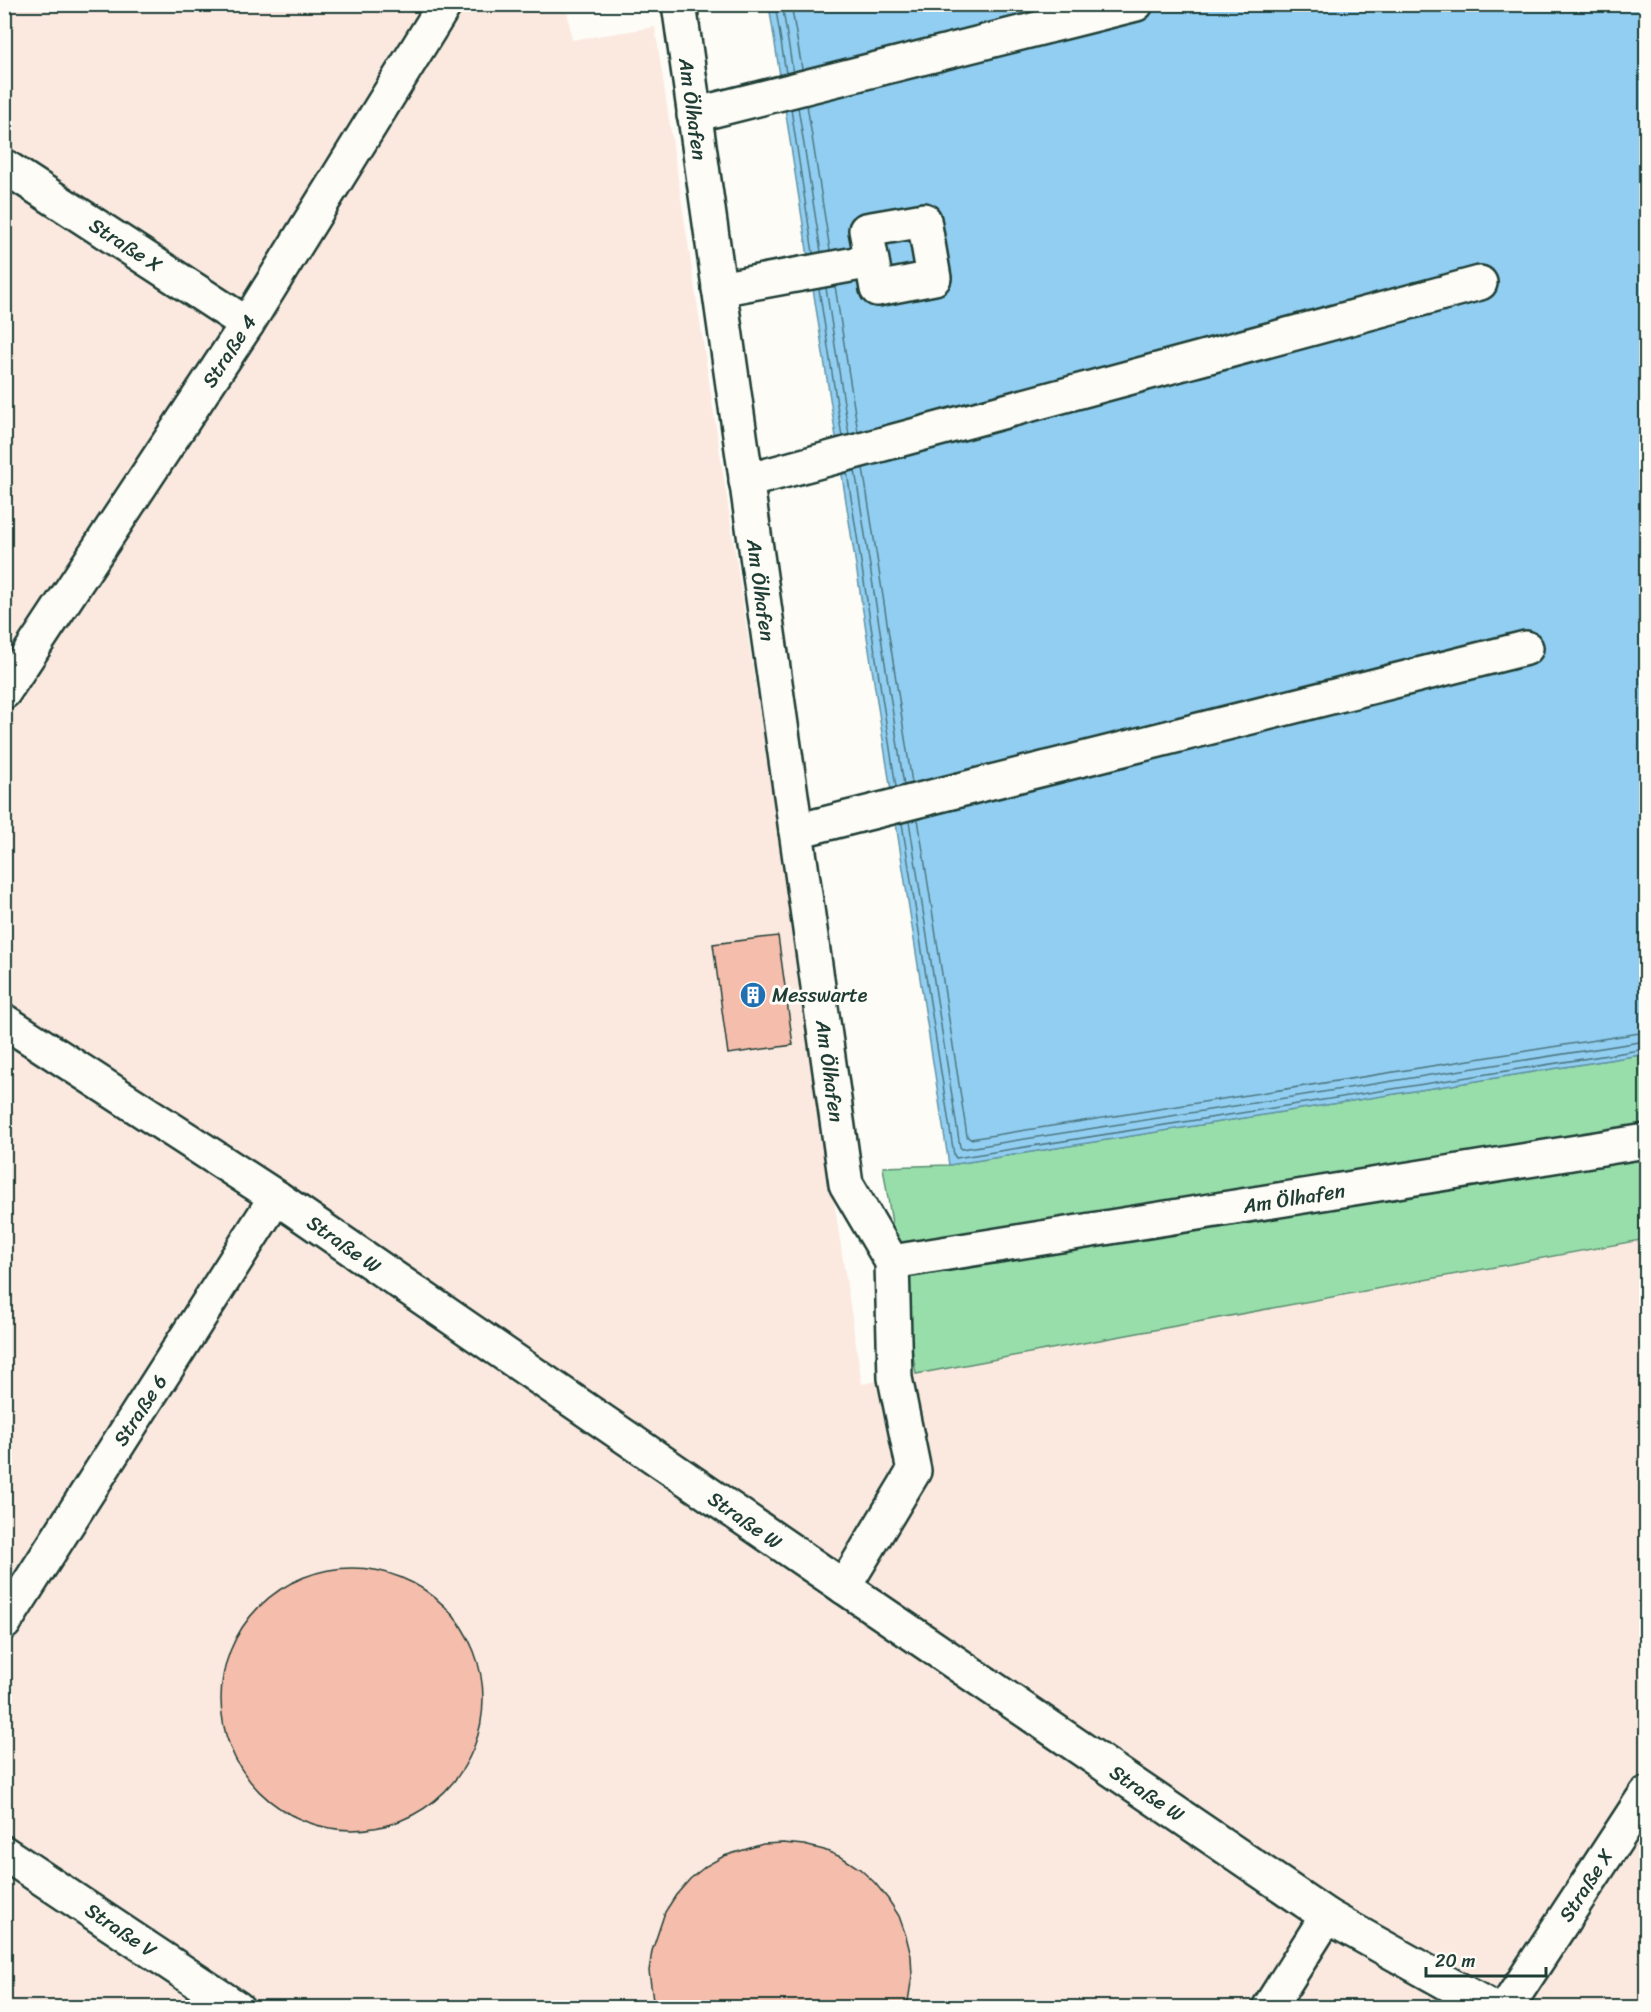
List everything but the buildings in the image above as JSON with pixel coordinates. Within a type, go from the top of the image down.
[{"type":"lane","name":"Straße 4","points":[[4,692],[247,324],[445,4]]},
{"type":"lane","name":"Am Ölhafen","points":[[679,4],[846,1185],[892,1262],[1647,1141]]},
{"type":"lane","points":[[694,115],[1136,4]]},
{"type":"lane","name":"Straße X","points":[[4,166],[247,324]]},
{"type":"lane","points":[[719,289],[872,261]]},
{"type":"lane","points":[[746,481],[1480,283]]},
{"type":"lane","points":[[796,831],[1526,648]]},
{"type":"lane","name":"Straße W","points":[[4,1021],[276,1197],[1327,1916],[1492,2007]]},
{"type":"lane","name":"Straße 6","points":[[4,1623],[276,1197]]},
{"type":"lane","points":[[843,1587],[914,1470],[894,1378],[892,1262]]},
{"type":"lane","name":"Straße X","points":[[1506,2007],[1647,1794]]},
{"type":"lane","name":"Straße V","points":[[4,1853],[237,2007]]},
{"type":"lane","points":[[1269,2007],[1327,1916]]},
{"type":"shaded area","points":[[566,4],[572,40],[655,27],[862,1384],[1646,1239],[1646,2007],[5,2008],[5,5]]},
{"type":"green space","points":[[1646,1054],[1646,1239],[916,1374],[883,1167],[949,1165]]},
{"type":"water","points":[[769,5],[1646,5],[1646,1054],[949,1165]]},
{"type":"place","name":"Messwarte","points":[[753,995]]}]
